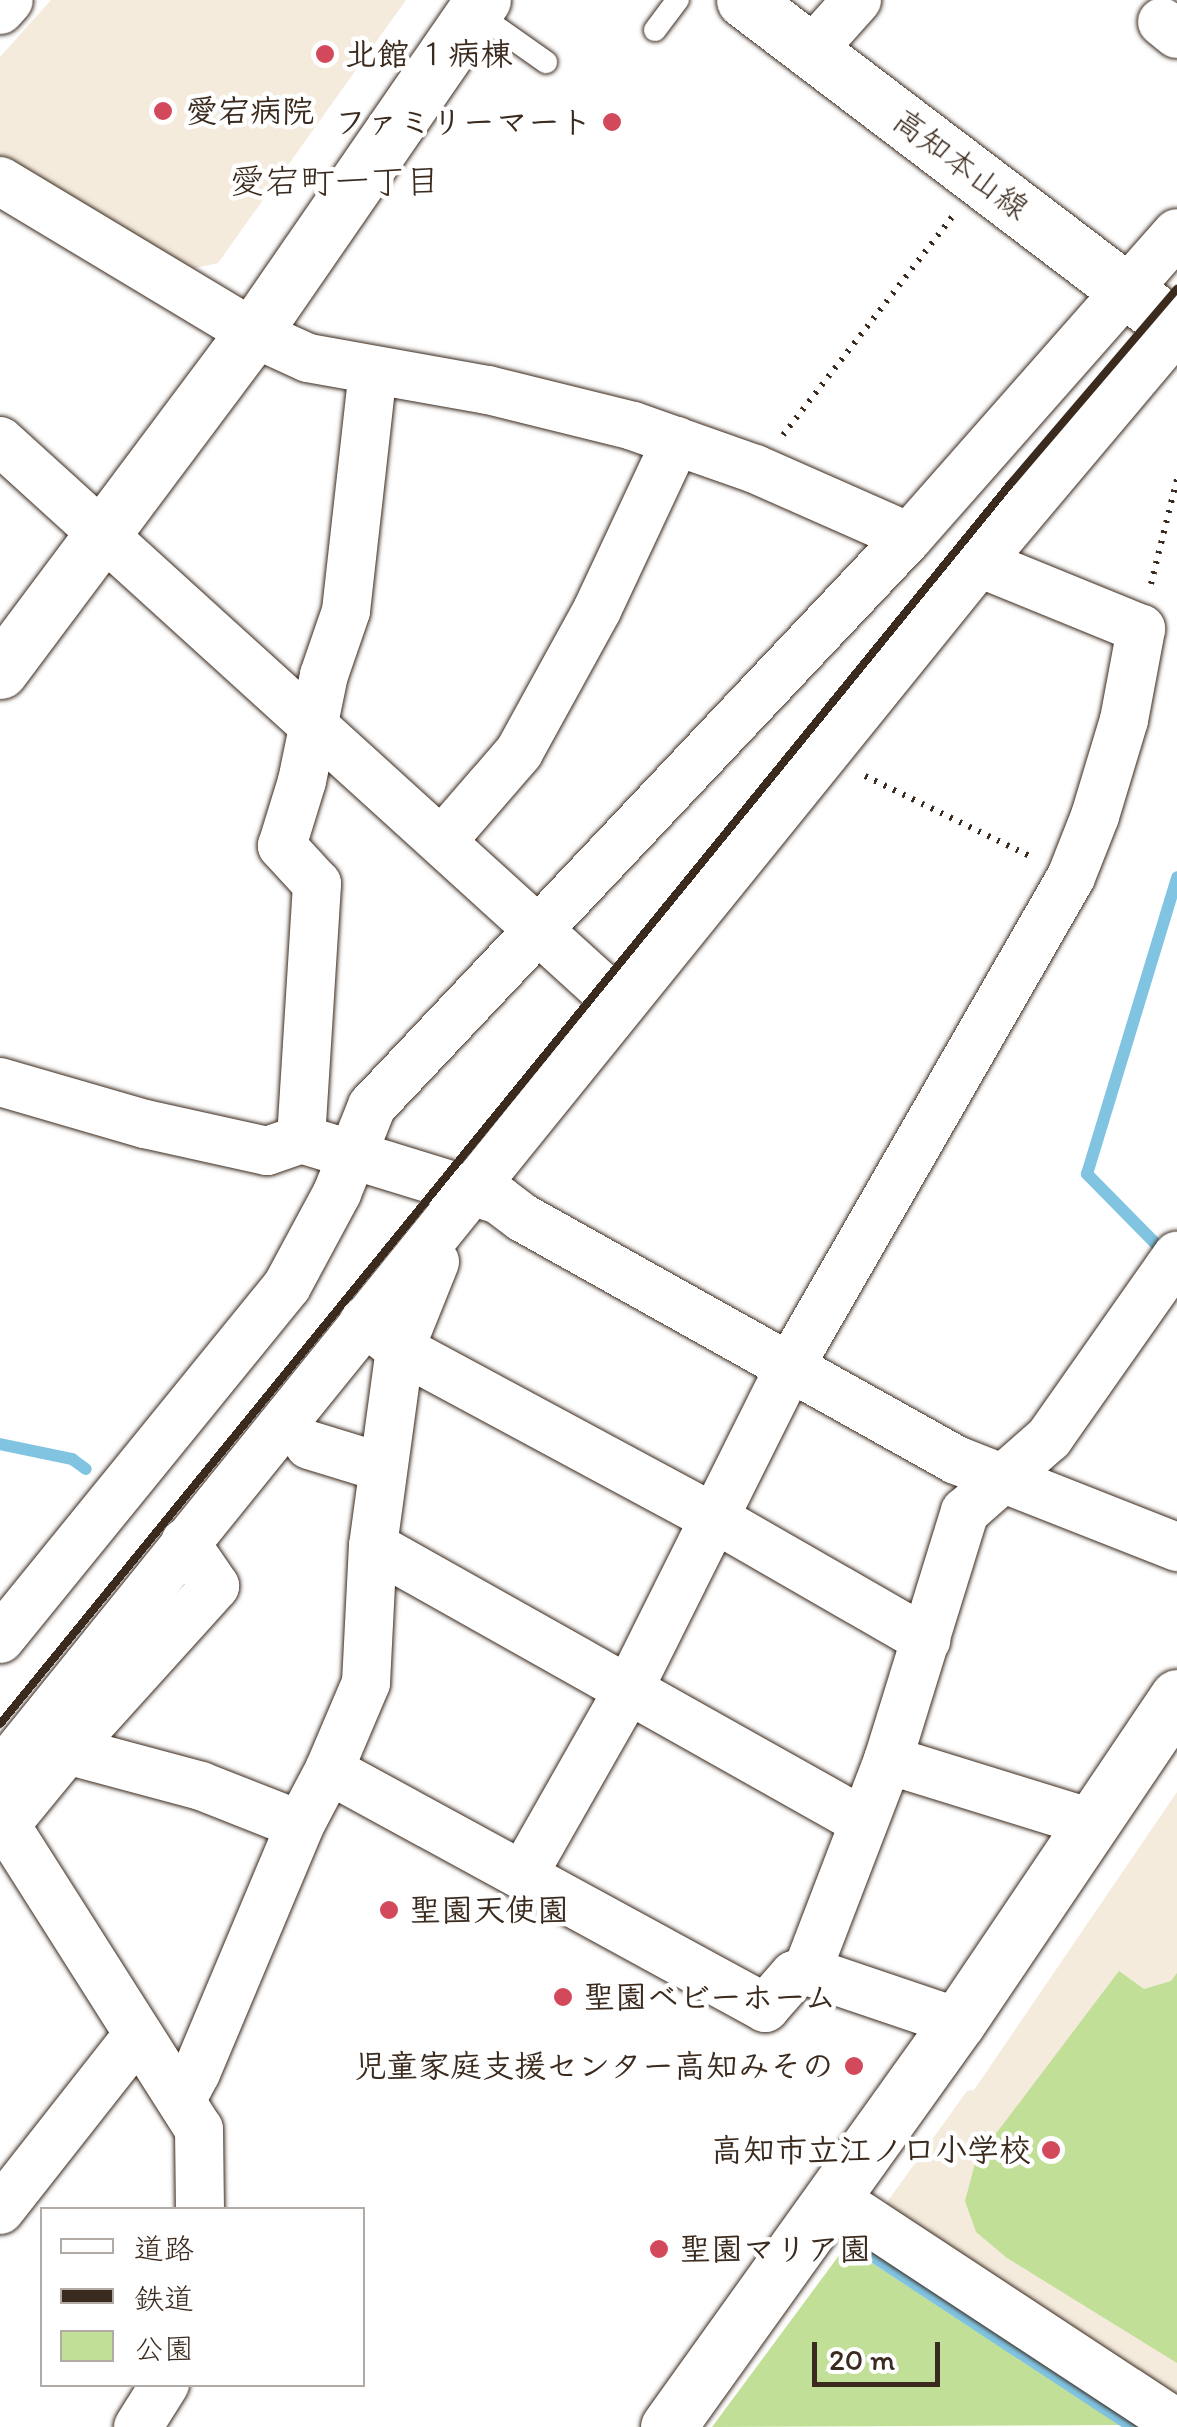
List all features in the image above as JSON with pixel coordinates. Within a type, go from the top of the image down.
[{"type":"street","points":[[0,10],[9,0]]},
{"type":"street","name":"高知本山線","points":[[744,0],[1177,329]]},
{"type":"street","points":[[812,50],[856,0]]},
{"type":"street","points":[[0,671],[254,332],[479,6]]},
{"type":"street","points":[[0,180],[254,332],[308,358],[560,407],[676,441],[755,470],[909,537]]},
{"type":"street","points":[[0,1639],[287,1286],[354,1156],[372,1106],[909,537],[1177,233]]},
{"type":"street","points":[[182,2098],[366,1683],[381,1466],[382,1335],[469,1193],[980,562],[1177,329]]},
{"type":"street","points":[[301,1140],[317,884],[282,846],[324,675],[346,610],[372,370]]},
{"type":"street","points":[[0,441],[621,1005]]},
{"type":"street","points":[[442,841],[520,752],[597,610],[676,441]]},
{"type":"street","points":[[523,1875],[630,1687],[789,1368],[1071,876],[1095,816],[1124,720],[1141,629],[980,562]]},
{"type":"street","points":[[0,1082],[144,1124],[267,1151],[301,1140],[500,1200],[522,1218],[956,1460],[1177,1547]]},
{"type":"street","points":[[806,1971],[888,1760],[965,1512],[1049,1438],[1177,1256]]},
{"type":"street","points":[[0,1774],[186,1542],[382,1335],[435,1262]]},
{"type":"street","points":[[382,1335],[926,1640]]},
{"type":"street","points":[[309,1445],[381,1466]]},
{"type":"street","points":[[186,1542],[215,1586],[3,1820],[137,2036],[200,2129],[200,2207]]},
{"type":"street","points":[[373,1546],[630,1687],[864,1822]]},
{"type":"street","points":[[668,2427],[835,2199],[1177,1697]]},
{"type":"street","points":[[67,1750],[154,1770],[300,1825]]},
{"type":"street","points":[[888,1760],[1092,1823]]},
{"type":"street","points":[[329,1770],[766,2008],[794,1975],[806,1971],[958,2022]]},
{"type":"street","points":[[0,2210],[137,2036]]},
{"type":"street","points":[[835,2199],[1177,2424]]},
{"type":"street","points":[[138,2427],[162,2387]]},
{"type":"lane","points":[[656,30],[678,0]]},
{"type":"lane","points":[[479,6],[546,62]]},
{"type":"path","points":[[755,470],[954,214]]},
{"type":"path","points":[[1141,629],[1177,479]]},
{"type":"path","points":[[857,772],[1071,876]]},
{"type":"shaded area","name":"愛宕病院","points":[[51,0],[406,0],[218,263],[177,272],[0,165],[0,57]]},
{"type":"shaded area","name":"高知市立江ノ口小学校","points":[[1177,1792],[1177,2407],[882,2209],[967,2091],[974,2090]]},
{"type":"green space","points":[[1119,1971],[1144,1989],[1171,1981],[1177,1973],[1177,2363],[1007,2258],[976,2232],[965,2201],[976,2160]]},
{"type":"green space","points":[[846,2246],[1120,2425],[712,2427]]},
{"type":"waterway","points":[[1157,1245],[1087,1174],[1177,877]]},
{"type":"waterway","points":[[0,1444],[72,1459],[86,1469]]},
{"type":"waterway","points":[[851,2242],[1133,2427]]},
{"type":"railway","points":[[0,1724],[1012,482],[1177,289]]},
{"type":"place","name":"北館 １病棟","points":[[325,54]]},
{"type":"place","name":"愛宕病院","points":[[163,111]]},
{"type":"place","name":"ファミリーマート","points":[[612,122]]},
{"type":"place","name":"聖園天使園","points":[[389,1910]]},
{"type":"place","name":"聖園ベビーホーム","points":[[563,1997]]},
{"type":"place","name":"児童家庭支援センター高知みその","points":[[854,2066]]},
{"type":"place","name":"高知市立江ノ口小学校","points":[[1051,2150]]},
{"type":"place","name":"聖園マリア園","points":[[659,2249]]},
{"type":"district","name":"愛宕町一丁目","points":[[335,181]]}]
